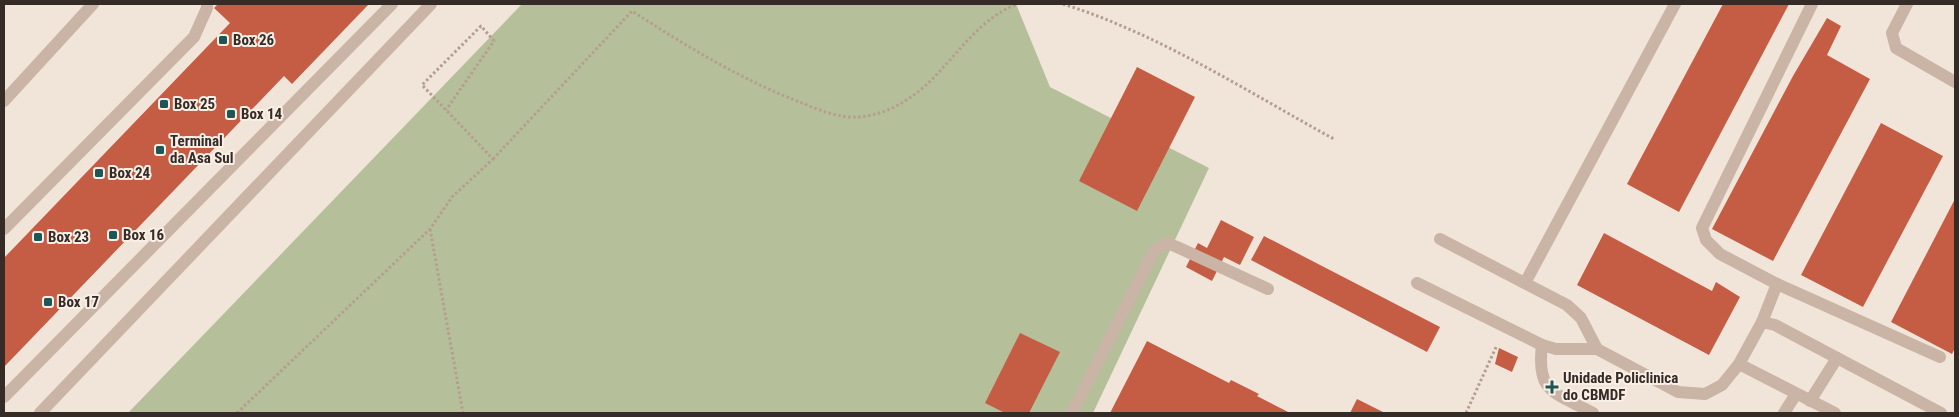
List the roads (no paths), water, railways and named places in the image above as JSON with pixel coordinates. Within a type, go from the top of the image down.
[{"type":"street","points":[[4,101],[93,4]]},
{"type":"street","points":[[4,229],[194,36],[207,8],[207,4]]},
{"type":"street","points":[[4,397],[392,4]]},
{"type":"street","points":[[40,413],[431,4]]},
{"type":"street","points":[[1525,283],[1676,4]]},
{"type":"street","points":[[1812,4],[1702,228],[1706,240],[1720,254],[1777,284],[1940,357]]},
{"type":"street","points":[[1907,4],[1892,33],[1896,48],[1955,82]]},
{"type":"street","points":[[1440,239],[1567,305],[1581,318],[1597,349]]},
{"type":"street","points":[[1072,413],[1154,251],[1160,246],[1167,243],[1268,289]]},
{"type":"street","points":[[1417,283],[1542,345],[1556,349],[1597,349],[1678,392],[1705,394],[1722,385],[1739,364],[1762,322],[1777,284]]},
{"type":"street","points":[[1762,322],[1775,326],[1941,413]]},
{"type":"street","points":[[1542,345],[1541,375],[1546,386],[1593,413]]},
{"type":"street","points":[[1810,401],[1837,358]]},
{"type":"street","points":[[1739,364],[1835,413]]},
{"type":"street","points":[[1784,413],[1796,394]]},
{"type":"place","name":"Box 26","points":[[223,40]]},
{"type":"place","name":"Box 25","points":[[164,104]]},
{"type":"place","name":"Box 14","points":[[231,114]]},
{"type":"place","name":"Terminal da Asa Sul","points":[[160,150]]},
{"type":"place","name":"Box 24","points":[[99,173]]},
{"type":"place","name":"Box 16","points":[[113,235]]},
{"type":"place","name":"Box 23","points":[[38,237]]},
{"type":"place","name":"Box 17","points":[[48,302]]},
{"type":"place","name":"Unidade Policlinica do CBMDF","points":[[1552,387]]}]
